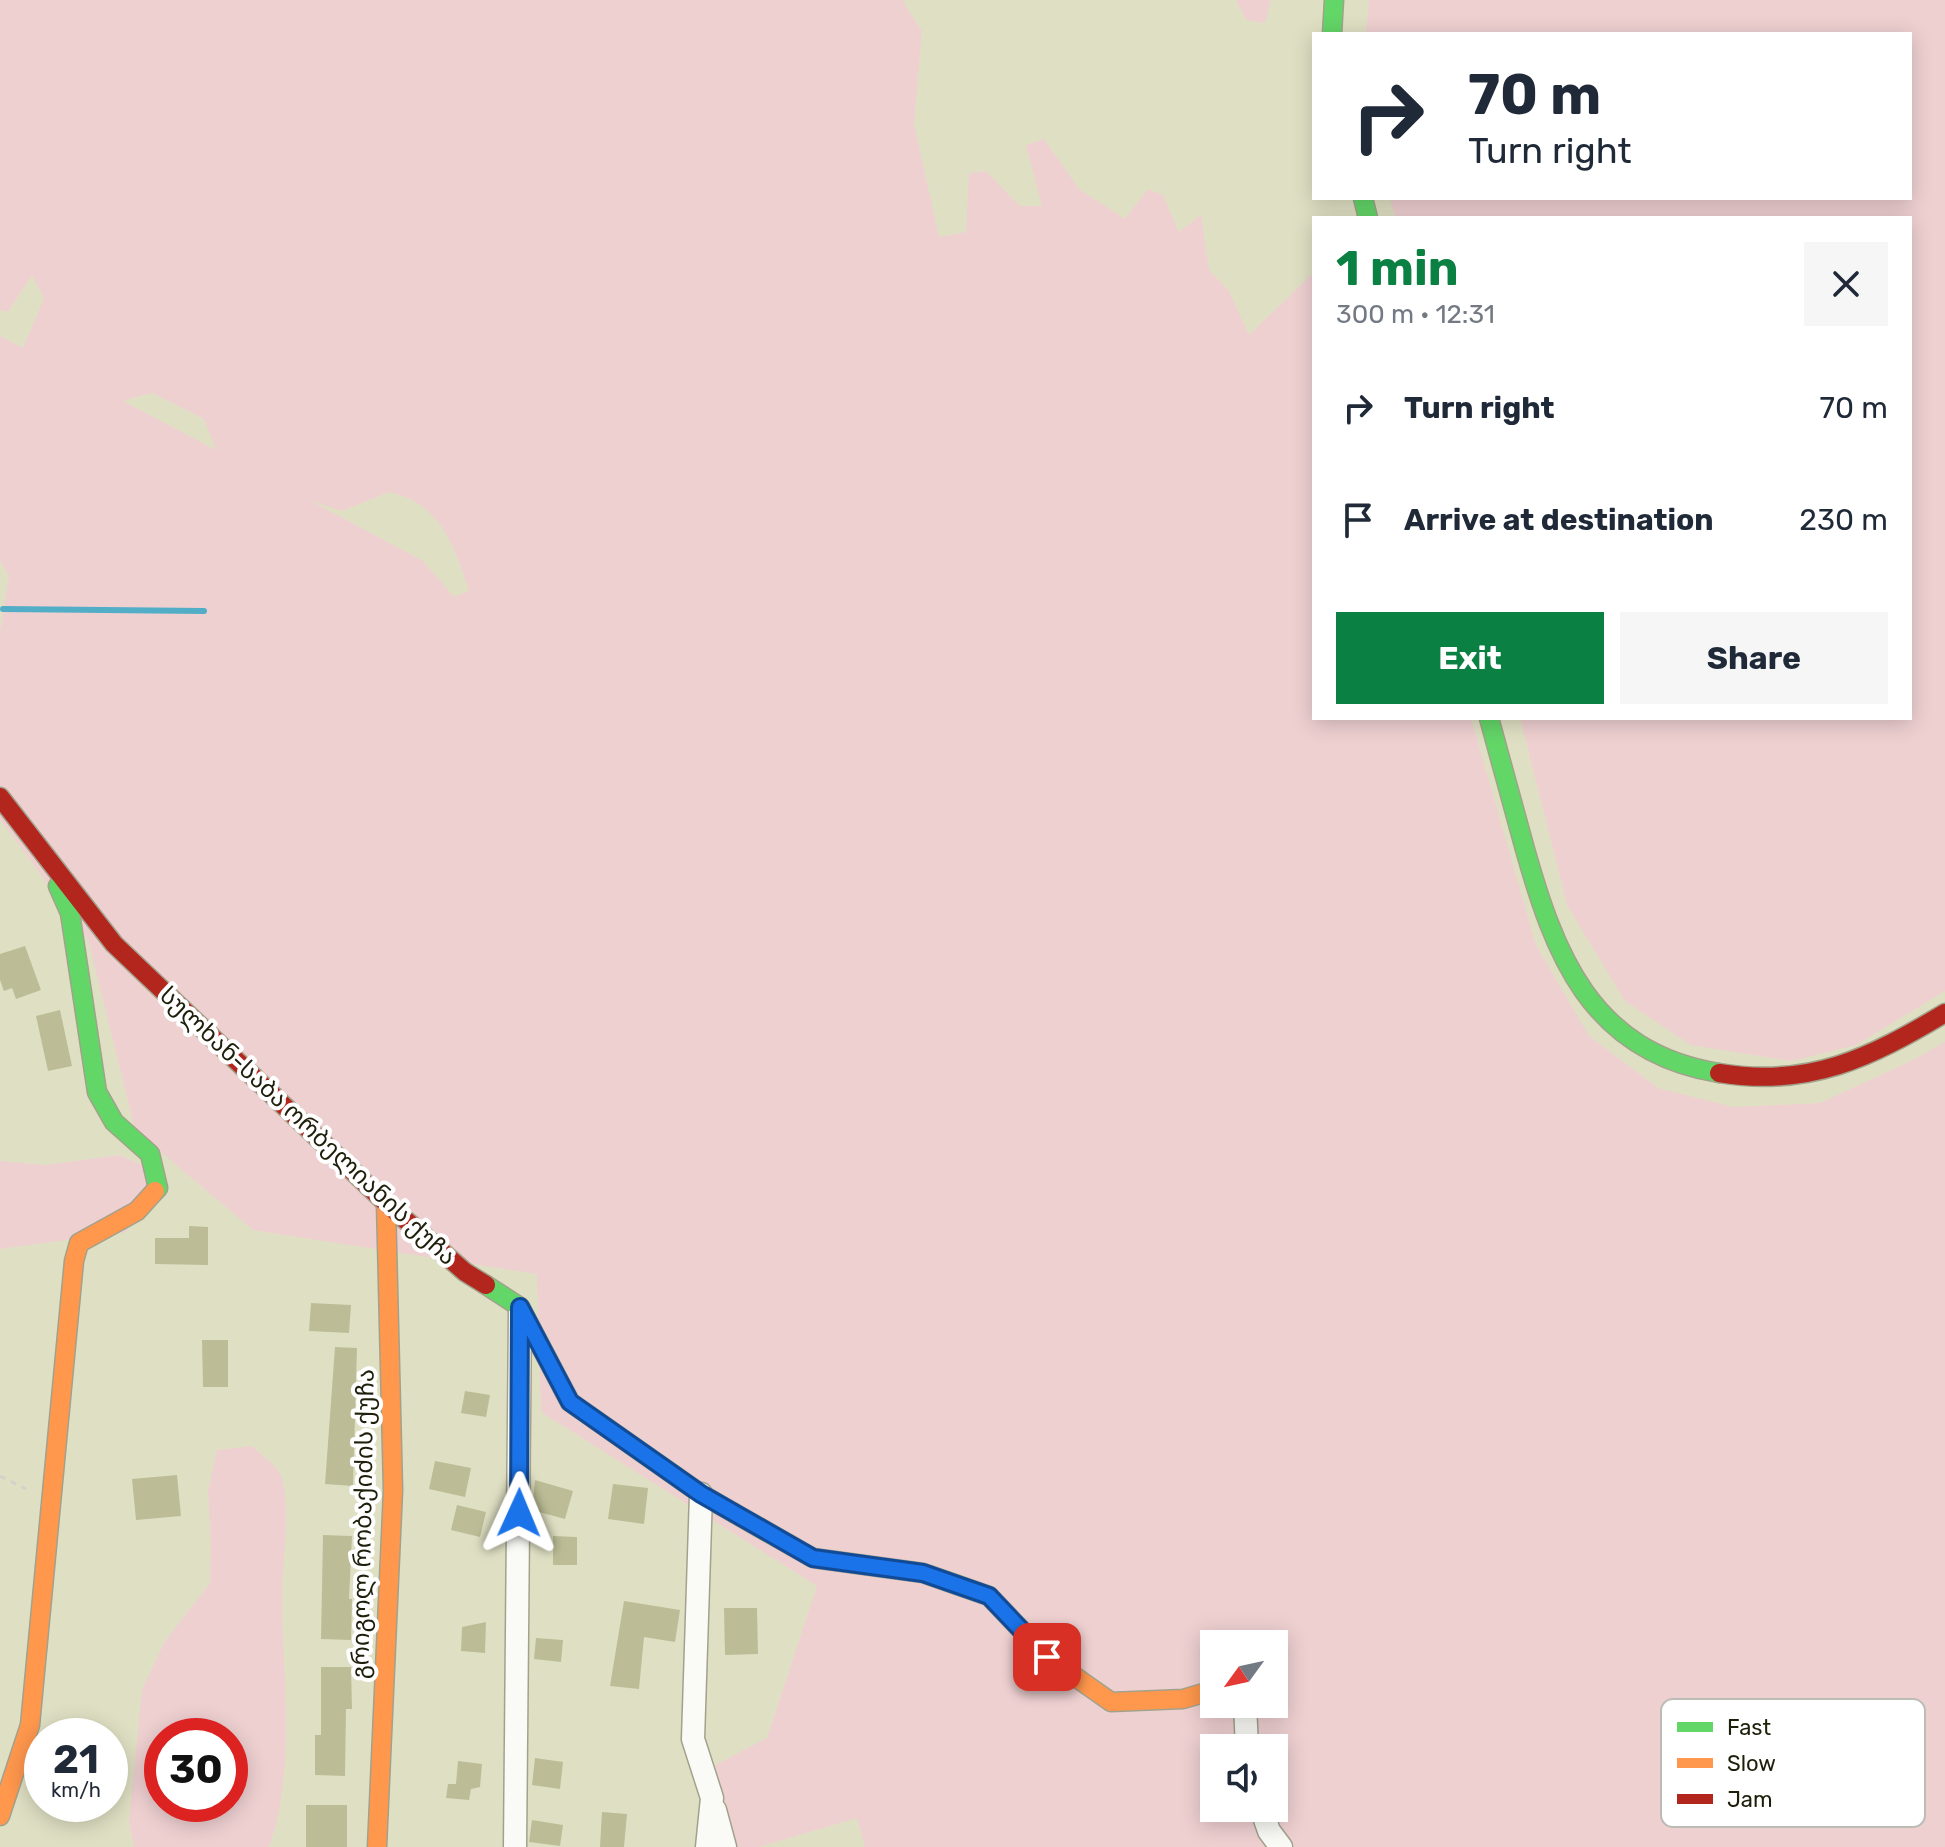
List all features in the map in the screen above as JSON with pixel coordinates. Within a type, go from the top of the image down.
[{"type":"street","points":[[1332,32],[1334,0]]},
{"type":"street","points":[[1490,720],[1545,916],[1567,967],[1595,1005],[1638,1044],[1682,1063],[1728,1076],[1778,1078],[1834,1069],[1889,1046],[1945,1013]]},
{"type":"street","name":"სულხან-საბა ორბელიანის ქუჩა","points":[[0,797],[114,944],[386,1203],[465,1272],[520,1307],[570,1402],[701,1494],[813,1558],[923,1573],[989,1596],[1047,1657],[1111,1702],[1183,1699],[1200,1694]]},
{"type":"street","points":[[0,1816],[30,1725],[74,1261],[79,1243],[137,1211],[158,1188],[150,1154],[114,1122],[97,1092],[70,913],[49,864]]},
{"type":"street","name":"გრიგოლ რობაქიძის ქუჩა","points":[[377,1847],[393,1490],[386,1203]]},
{"type":"street","points":[[515,1847],[520,1307]]},
{"type":"street","points":[[701,1494],[693,1739],[725,1847]]},
{"type":"street","points":[[707,1847],[712,1798]]},
{"type":"street","points":[[1266,1822],[1281,1847]]},
{"type":"shaded area","points":[[0,0],[906,0],[903,2],[922,31],[914,124],[939,237],[966,232],[969,173],[986,171],[1020,206],[1042,206],[1026,145],[1044,139],[1079,189],[1125,219],[1148,189],[1163,195],[1179,232],[1201,215],[1209,270],[1229,291],[1249,335],[1312,274],[1312,720],[1472,720],[1536,945],[1589,1036],[1658,1088],[1734,1107],[1820,1103],[1945,1042],[1945,1847],[865,1847],[857,1818],[759,1847],[737,1847],[715,1765],[767,1738],[817,1586],[541,1412],[537,1274],[253,1230],[135,1130],[88,939],[0,819],[0,631],[9,576],[0,561],[0,336],[23,348],[44,298],[32,275],[8,312],[0,310]],"holes":[[[152,393],[204,419],[216,450],[123,401]],[[389,492],[407,498],[433,516],[443,529],[469,591],[454,597],[423,561],[309,500],[342,511]]]},
{"type":"shaded area","points":[[1236,0],[1271,0],[1265,23],[1246,20]]},
{"type":"shaded area","points":[[1369,0],[1945,0],[1945,991],[1856,1045],[1791,1061],[1691,1045],[1625,1001],[1567,905],[1521,720],[1912,720],[1912,216],[1394,216],[1390,200],[1912,200],[1912,32],[1366,32]]},
{"type":"shaded area","points":[[119,1155],[164,1175],[126,1232],[0,1249],[0,1161],[45,1165]]},
{"type":"shaded area","points":[[252,1446],[276,1468],[284,1487],[286,1516],[282,1592],[286,1721],[283,1786],[278,1817],[269,1847],[134,1847],[129,1823],[142,1689],[165,1641],[210,1583],[208,1491],[217,1450]]},
{"type":"building","points":[[25,946],[41,990],[16,999],[12,988],[4,991],[0,980],[0,954]]},
{"type":"building","points":[[60,1010],[72,1066],[48,1071],[36,1016]]},
{"type":"building","points":[[189,1226],[208,1227],[208,1265],[155,1264],[155,1238],[189,1238]]},
{"type":"building","points":[[311,1303],[351,1305],[349,1333],[309,1331]]},
{"type":"building","points":[[202,1340],[228,1340],[228,1387],[203,1387]]},
{"type":"building","points":[[335,1347],[357,1348],[353,1486],[325,1484]]},
{"type":"building","points":[[465,1391],[490,1395],[486,1417],[461,1413]]},
{"type":"building","points":[[435,1461],[471,1468],[465,1497],[429,1489]]},
{"type":"building","points":[[177,1475],[181,1516],[136,1520],[132,1479]]},
{"type":"building","points":[[535,1480],[573,1491],[565,1519],[532,1510]]},
{"type":"building","points":[[613,1484],[648,1488],[644,1524],[608,1519]]},
{"type":"building","points":[[457,1505],[486,1512],[480,1537],[451,1530]]},
{"type":"building","points":[[323,1535],[352,1536],[351,1640],[321,1639]]},
{"type":"building","points":[[553,1536],[577,1537],[577,1565],[553,1565]]},
{"type":"building","points":[[624,1601],[680,1610],[675,1642],[644,1637],[639,1689],[610,1686]]},
{"type":"building","points":[[724,1608],[757,1608],[758,1654],[725,1655]]},
{"type":"building","points":[[486,1622],[485,1653],[461,1651],[462,1627]]},
{"type":"building","points":[[536,1638],[563,1640],[561,1662],[534,1659]]},
{"type":"building","points":[[321,1667],[351,1667],[352,1709],[346,1709],[345,1776],[315,1775],[315,1735],[321,1735]]},
{"type":"building","points":[[535,1758],[563,1762],[560,1789],[532,1785]]},
{"type":"building","points":[[458,1761],[482,1764],[480,1787],[471,1789],[469,1800],[446,1798],[448,1784],[456,1784]]},
{"type":"building","points":[[306,1805],[347,1805],[347,1847],[306,1847]]},
{"type":"building","points":[[602,1812],[627,1814],[624,1847],[600,1847]]},
{"type":"building","points":[[532,1820],[563,1825],[560,1846],[529,1842]]},
{"type":"waterway","points":[[3,609],[204,611]]},
{"type":"traffic: fast","points":[[1332,32],[1334,0]]},
{"type":"traffic: fast","points":[[1364,200],[1368,216]]},
{"type":"traffic: fast","points":[[1490,720],[1535,883],[1565,959],[1584,992],[1608,1020],[1638,1044],[1675,1062],[1719,1073]]},
{"type":"traffic: fast","points":[[58,886],[70,913],[97,1092],[114,1122],[150,1154],[158,1188],[155,1191]]},
{"type":"traffic: fast","points":[[486,1285],[520,1307],[570,1402],[701,1494],[734,1513]]},
{"type":"traffic: slow","points":[[0,1816],[30,1725],[74,1261],[79,1243],[137,1211],[155,1191]]},
{"type":"traffic: slow","points":[[377,1847],[393,1490],[386,1203]]},
{"type":"traffic: slow","points":[[734,1513],[813,1558],[923,1573],[989,1596],[1047,1657],[1111,1702],[1183,1699],[1200,1694]]},
{"type":"traffic: jam","points":[[0,797],[114,944],[386,1203],[465,1272],[486,1285]]},
{"type":"traffic: jam","points":[[1719,1073],[1751,1077],[1782,1076],[1838,1066],[1891,1043],[1945,1013]]},
{"type":"route","points":[[519,1513],[520,1307],[570,1402],[701,1494],[813,1558],[923,1573],[989,1596],[1047,1657]]}]
